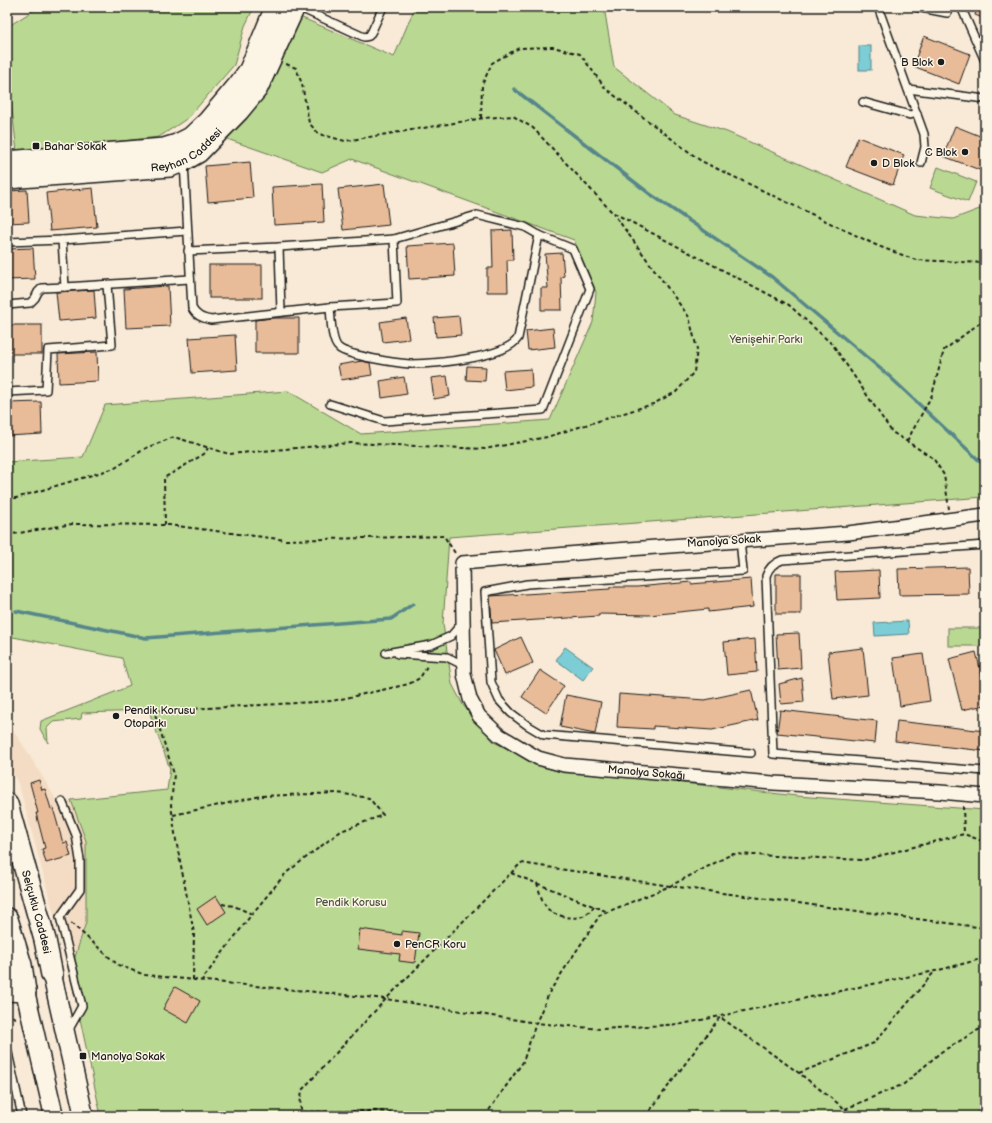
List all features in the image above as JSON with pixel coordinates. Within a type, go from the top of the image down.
[{"type":"main road","name":"Reyhan Caddesi","points":[[7,178],[170,166],[191,138],[208,122],[250,70],[276,7]]},
{"type":"main road","name":"Reyhan Caddesi","points":[[7,162],[164,150],[181,153],[198,152],[238,111],[257,88],[294,7]]},
{"type":"main road","name":"Selçuklu Caddesi","points":[[7,804],[45,940],[84,1116]]},
{"type":"main road","points":[[7,920],[14,965],[16,990],[54,1116]]},
{"type":"main road","points":[[14,965],[52,975]]},
{"type":"main road","points":[[16,990],[52,975]]},
{"type":"street","name":"Manolya Sokak","points":[[462,562],[848,533],[985,515]]},
{"type":"street","name":"Manolya Sokağı","points":[[462,562],[464,674],[470,699],[479,716],[499,735],[538,758],[564,765],[773,783],[985,796]]},
{"type":"lane","points":[[298,7],[364,37],[369,36],[383,7]]},
{"type":"lane","points":[[878,7],[924,134],[925,140],[921,163]]},
{"type":"lane","points":[[916,7],[947,14]]},
{"type":"lane","points":[[961,7],[985,61]]},
{"type":"lane","points":[[908,89],[985,99]]},
{"type":"lane","points":[[863,102],[910,115],[917,113]]},
{"type":"lane","points":[[181,153],[192,308],[198,316],[205,319],[210,320],[330,307],[396,302],[394,239]]},
{"type":"lane","points":[[188,251],[278,247],[394,239],[477,215],[525,227],[539,235],[573,249],[590,289],[543,410],[384,421],[330,404]]},
{"type":"lane","points":[[7,242],[62,240],[187,231]]},
{"type":"lane","points":[[330,307],[336,344],[339,348],[359,356],[410,364],[491,354],[510,346],[518,338],[539,235]]},
{"type":"lane","points":[[62,240],[65,287]]},
{"type":"lane","points":[[278,247],[281,312]]},
{"type":"lane","points":[[7,305],[30,303],[42,288],[190,279]]},
{"type":"lane","points":[[7,392],[46,390],[48,350],[112,345],[107,285]]},
{"type":"lane","points":[[740,540],[743,570],[528,584],[485,592],[491,682],[499,700],[511,713],[544,735],[751,753]]},
{"type":"lane","points":[[985,544],[782,560],[775,563],[768,569],[766,576],[773,754],[985,771]]},
{"type":"lane","points":[[463,622],[451,636],[432,645],[386,653],[447,657],[464,665]]},
{"type":"lane","points":[[62,801],[76,835],[80,860],[80,889],[60,917],[82,1006],[66,1036]]},
{"type":"lane","points":[[7,1048],[22,1116]]},
{"type":"path","points":[[481,118],[482,85],[492,63],[519,48],[553,47],[580,54],[606,89],[701,161],[878,246],[916,260],[985,263]]},
{"type":"path","points":[[272,58],[296,68],[302,84],[309,123],[319,134],[346,141],[481,118],[513,116],[533,128],[612,212],[789,306],[832,346],[892,432],[933,458],[944,475],[950,519]]},
{"type":"path","points":[[906,441],[932,395],[944,350],[985,318]]},
{"type":"path","points":[[165,525],[164,478],[204,454],[208,448]]},
{"type":"path","points":[[7,535],[72,524],[165,525],[286,540],[444,536],[462,562]]},
{"type":"path","points":[[192,980],[194,933],[171,805],[174,774],[154,711],[332,701],[409,684],[420,678],[427,666],[433,666]]},
{"type":"path","points":[[173,815],[261,796],[338,793],[369,798],[383,815],[341,831],[286,872],[201,980]]},
{"type":"path","points":[[962,794],[964,834]]},
{"type":"path","points":[[485,1116],[523,1062],[536,1023],[550,991],[600,915],[670,886],[732,854],[864,860],[964,834],[985,842]]},
{"type":"path","points":[[440,1116],[377,1111],[302,1112],[300,1106],[302,1090],[386,999],[521,863],[670,886],[985,928]]},
{"type":"path","points":[[511,873],[608,912]]},
{"type":"path","points":[[537,883],[542,899],[551,912],[564,917],[582,918],[591,913],[594,906]]},
{"type":"path","points":[[222,904],[234,906],[252,914]]},
{"type":"path","points":[[60,917],[71,923],[118,965],[145,975],[386,999],[536,1023],[601,1029],[682,1024],[720,1017],[935,971],[985,958]]},
{"type":"path","points":[[799,1073],[874,1043],[935,971]]},
{"type":"path","points":[[720,1017],[799,1073],[856,1116]]},
{"type":"path","points":[[646,1116],[720,1017]]},
{"type":"path","points":[[845,1109],[904,1084],[941,1052],[985,1026]]},
{"type":"shaded area","points":[[7,721],[60,806],[71,800],[86,841],[86,922],[70,973],[20,789],[7,758]]},
{"type":"green space","points":[[39,7],[254,7],[245,26],[234,65],[188,118],[159,137],[17,152],[7,67],[7,27]]},
{"type":"green space","points":[[415,7],[604,7],[614,67],[675,115],[727,132],[915,215],[953,219],[985,207],[985,497],[449,537],[443,624],[452,684],[463,705],[494,742],[543,767],[797,796],[985,810],[985,1105],[972,1116],[101,1116],[70,973],[86,922],[86,841],[71,800],[167,790],[170,769],[149,711],[82,713],[81,719],[53,722],[47,728],[48,743],[40,729],[41,721],[130,686],[122,658],[13,637],[7,631],[7,462],[83,457],[105,405],[288,391],[361,434],[550,420],[593,322],[596,292],[574,240],[352,159],[322,172],[227,139],[300,17],[394,57]]},
{"type":"green space","points":[[938,167],[976,182],[968,202],[930,188]]},
{"type":"green space","points":[[948,628],[985,628],[985,646],[948,646]]},
{"type":"water","points":[[859,46],[871,46],[871,70],[859,70]]},
{"type":"water","points":[[908,621],[909,634],[875,636],[874,623]]},
{"type":"water","points":[[565,647],[593,667],[583,680],[556,660]]},
{"type":"building","points":[[977,7],[985,7],[985,19],[975,15]]},
{"type":"building","name":"B Blok","points":[[924,36],[970,54],[959,84],[913,66]]},
{"type":"building","name":"C Blok","points":[[955,126],[985,138],[985,172],[943,156]]},
{"type":"building","name":"D Blok","points":[[858,137],[904,155],[893,185],[846,167]]},
{"type":"building","points":[[250,162],[253,198],[208,202],[205,166]]},
{"type":"building","points":[[322,184],[324,222],[274,225],[272,187]]},
{"type":"building","points":[[384,184],[389,225],[343,230],[338,189]]},
{"type":"building","points":[[93,188],[97,227],[50,231],[46,193]]},
{"type":"building","points":[[27,190],[29,222],[7,223],[7,191]]},
{"type":"building","points":[[512,230],[513,260],[507,260],[508,292],[487,292],[487,268],[493,268],[492,231]]},
{"type":"building","points":[[453,243],[455,276],[409,279],[407,246]]},
{"type":"building","points":[[33,248],[35,279],[7,280],[7,249]]},
{"type":"building","points":[[562,253],[564,276],[561,277],[562,310],[541,310],[541,288],[548,288],[545,254]]},
{"type":"building","points":[[209,265],[262,265],[262,298],[209,298]]},
{"type":"building","points":[[168,286],[170,326],[126,328],[124,289]]},
{"type":"building","points":[[94,290],[96,318],[59,321],[56,292]]},
{"type":"building","points":[[459,316],[461,335],[436,337],[434,318]]},
{"type":"building","points":[[272,318],[299,318],[299,353],[255,353],[255,320]]},
{"type":"building","points":[[406,318],[409,339],[383,342],[380,322]]},
{"type":"building","points":[[7,325],[42,325],[42,354],[7,354]]},
{"type":"building","points":[[553,328],[555,347],[528,350],[526,331]]},
{"type":"building","points":[[235,335],[237,370],[192,373],[189,338]]},
{"type":"building","points":[[97,352],[98,381],[59,383],[58,354]]},
{"type":"building","points":[[362,361],[370,363],[372,375],[341,380],[338,365]]},
{"type":"building","points":[[467,366],[486,367],[485,381],[466,380]]},
{"type":"building","points":[[531,369],[532,387],[505,390],[503,371]]},
{"type":"building","points":[[447,376],[450,396],[434,399],[431,378]]},
{"type":"building","points":[[404,377],[407,394],[382,398],[380,381]]},
{"type":"building","points":[[41,402],[42,434],[7,436],[7,403]]},
{"type":"building","points":[[968,567],[969,594],[899,595],[898,569]]},
{"type":"building","points":[[879,570],[880,598],[837,600],[835,572]]},
{"type":"building","points":[[776,574],[801,574],[801,614],[776,614]]},
{"type":"building","points":[[751,579],[753,607],[708,612],[708,609],[649,615],[599,614],[599,616],[492,623],[490,596]]},
{"type":"building","points":[[799,633],[801,668],[778,670],[776,634]]},
{"type":"building","points":[[521,637],[533,663],[505,675],[494,650]]},
{"type":"building","points":[[755,639],[757,672],[727,675],[724,642]]},
{"type":"building","points":[[863,648],[868,695],[833,699],[828,652]]},
{"type":"building","points":[[976,652],[985,689],[985,705],[962,710],[949,659]]},
{"type":"building","points":[[923,654],[930,701],[900,706],[893,658]]},
{"type":"building","points":[[540,670],[564,686],[546,713],[522,697]]},
{"type":"building","points":[[802,678],[804,702],[781,704],[779,684]]},
{"type":"building","points":[[751,690],[758,720],[712,730],[653,726],[653,729],[617,727],[619,694],[705,700]]},
{"type":"building","points":[[566,695],[601,702],[595,734],[560,727]]},
{"type":"building","points":[[780,710],[877,721],[875,743],[777,733]]},
{"type":"building","points":[[897,721],[985,731],[985,751],[895,741]]},
{"type":"building","points":[[39,780],[42,790],[45,789],[51,809],[53,808],[63,843],[67,842],[71,856],[46,863],[42,849],[45,848],[36,813],[38,813],[30,783]]},
{"type":"building","points":[[216,896],[226,912],[207,925],[197,909]]},
{"type":"building","points":[[360,929],[402,935],[402,931],[419,933],[415,963],[399,961],[400,954],[358,949]]},
{"type":"building","points":[[175,987],[200,1001],[188,1023],[163,1009]]},
{"type":"waterway","points":[[514,89],[650,194],[772,277],[889,376],[985,466]]},
{"type":"waterway","points":[[16,611],[146,638],[391,619],[413,604]]},
{"type":"place","name":"B Blok","points":[[941,62]]},
{"type":"place","name":"Bahar Sokak","points":[[36,146]]},
{"type":"place","name":"C Blok","points":[[965,152]]},
{"type":"place","name":"D Blok","points":[[874,163]]},
{"type":"place","name":"Pendik Korusu Otoparkı","points":[[116,716]]},
{"type":"place","name":"PenCR Koru","points":[[397,944]]},
{"type":"place","name":"Manolya Sokak","points":[[83,1056]]},
{"type":"park label","name":"Yenişehir Parkı","points":[[766,339]]},
{"type":"park label","name":"Pendik Korusu","points":[[351,902]]}]
